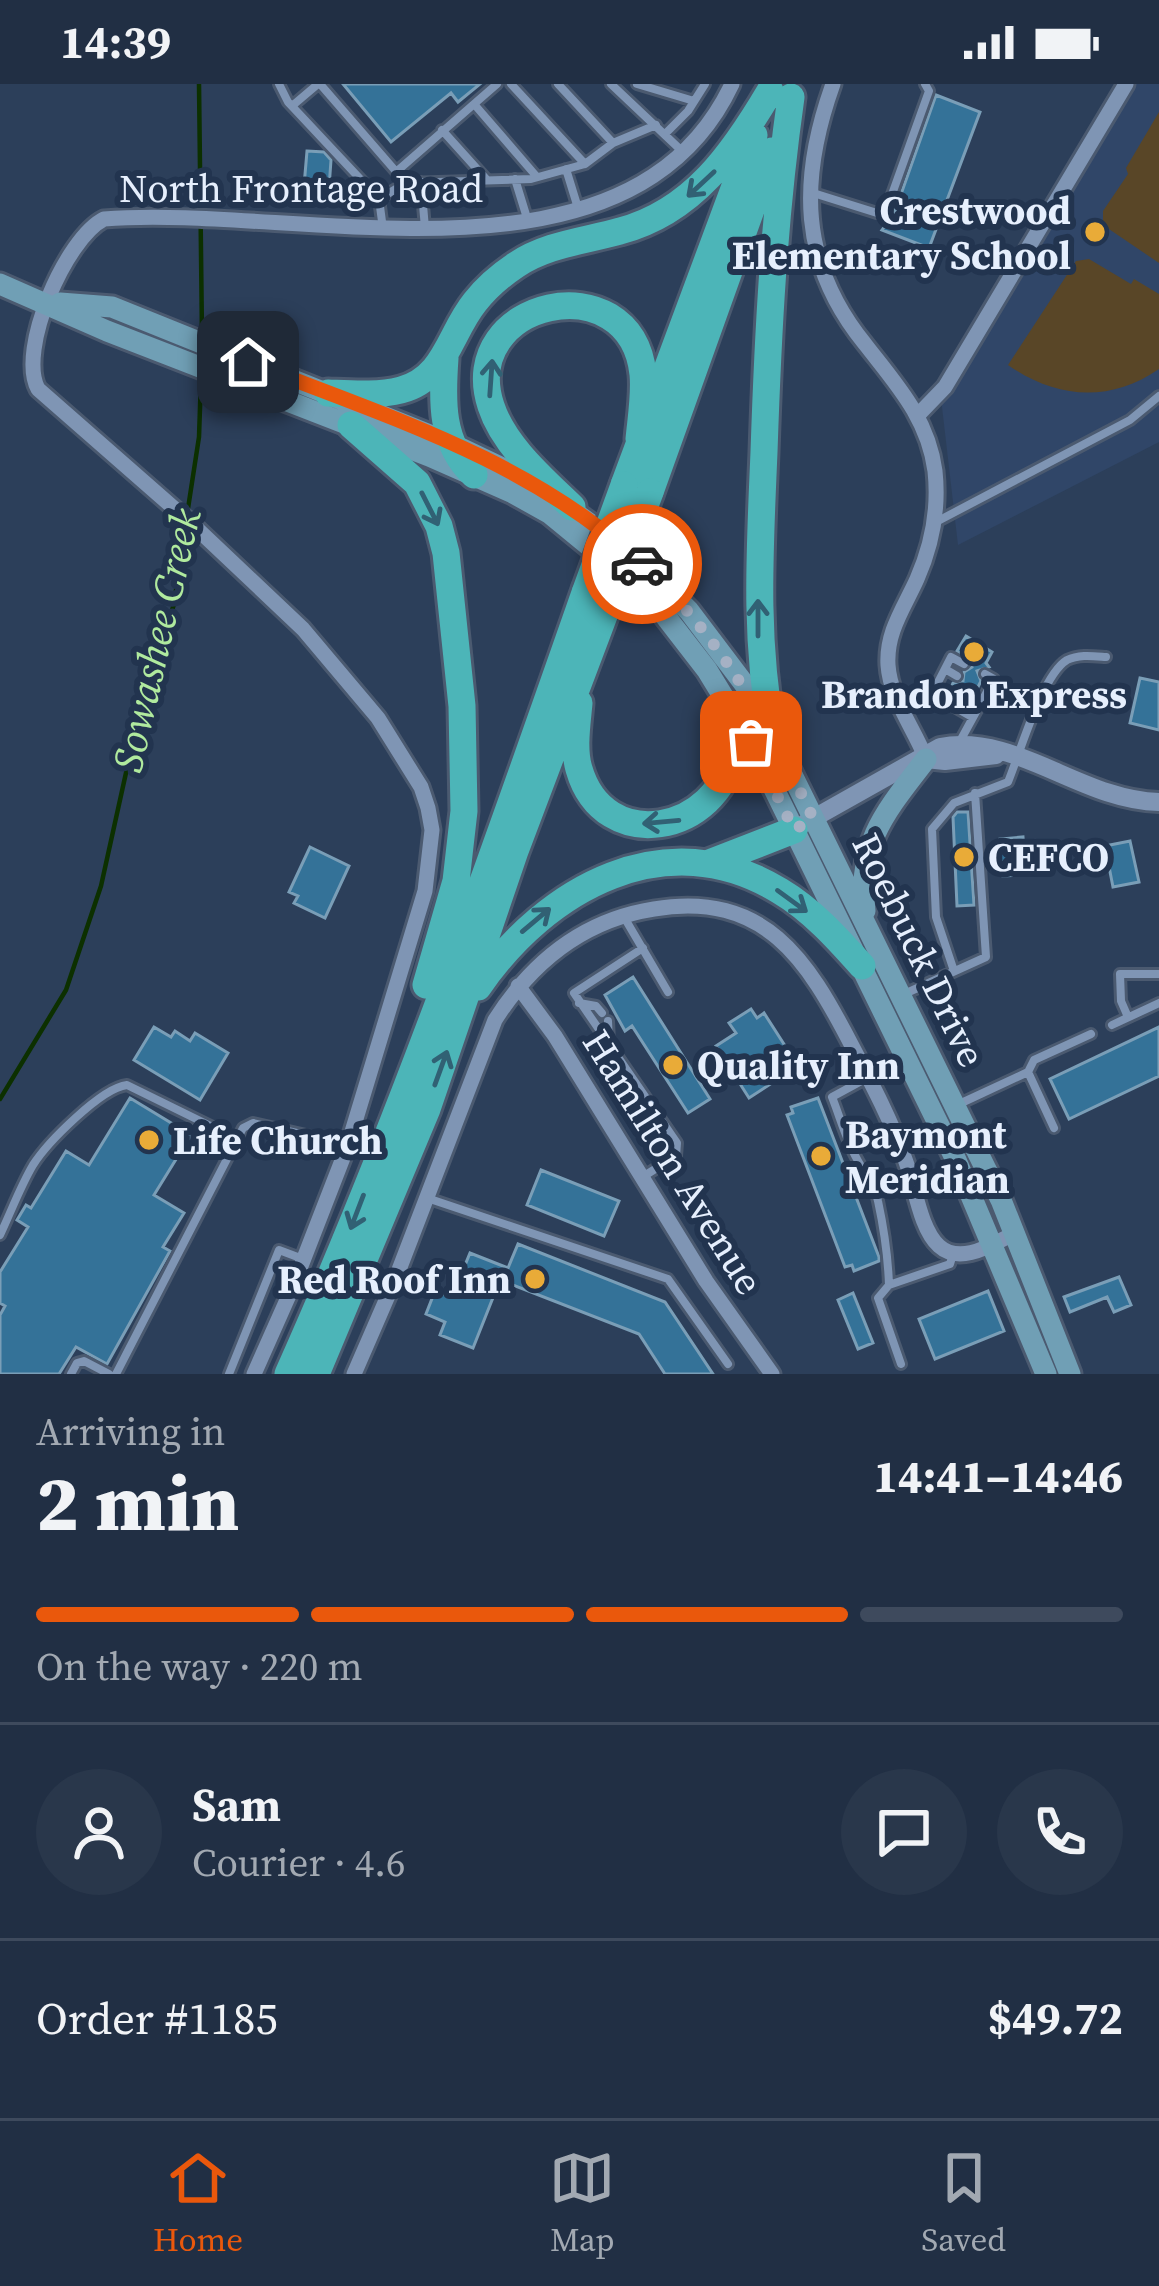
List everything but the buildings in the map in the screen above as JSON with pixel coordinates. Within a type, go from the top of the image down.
[{"type":"highway","points":[[389,1128],[456,881],[464,812],[462,706],[440,526],[417,483],[336,412],[426,379],[445,358],[474,303],[518,264],[562,245],[628,229],[682,202],[729,155],[783,89]]},
{"type":"highway","points":[[639,439],[783,89]]},
{"type":"highway","points":[[288,1374],[389,1128],[523,770],[597,598],[783,89]]},
{"type":"highway","points":[[772,734],[758,619],[770,277],[783,89]]},
{"type":"highway","points":[[572,507],[516,448],[491,406],[489,370],[494,352],[511,327],[536,310],[568,304],[598,311],[630,338],[643,372],[637,488]]},
{"type":"highway","points":[[445,358],[442,401],[452,444],[474,475]]},
{"type":"highway","points":[[316,1374],[389,1204],[462,1010],[580,674],[597,598]]},
{"type":"highway","points":[[580,674],[579,770],[594,796],[614,814],[635,823],[677,822],[710,801],[733,753],[729,704]]},
{"type":"highway","points":[[462,1010],[519,934],[575,890],[634,869],[705,864],[803,824]]},
{"type":"highway","points":[[705,864],[782,892],[862,966]]},
{"type":"main road","points":[[0,284],[131,340],[336,412],[452,444],[572,507],[656,588]]},
{"type":"main road","points":[[47,302],[112,307],[130,314],[474,475],[548,513],[656,588]]},
{"type":"main road","name":"Roebuck Drive","points":[[656,588],[718,647],[772,734],[803,824],[862,966],[993,1243],[1046,1374]]},
{"type":"main road","name":"Roebuck Drive","points":[[656,588],[866,923],[1015,1233],[1070,1374]]},
{"type":"main road","points":[[866,923],[863,869],[868,845],[926,758]]},
{"type":"street","name":"North Frontage Road","points":[[254,1374],[348,1145],[425,891],[432,830],[421,787],[340,668],[267,594],[50,400],[32,378],[33,349],[47,302],[70,255],[104,219],[425,228],[527,218],[629,192],[684,153],[712,121],[732,84]]},
{"type":"street","points":[[833,84],[816,140],[808,192],[816,248],[833,297],[918,415],[934,470],[935,523],[928,551],[888,644],[889,675],[926,758]]},
{"type":"street","points":[[918,415],[945,387],[1126,84]]},
{"type":"street","points":[[803,824],[940,747],[958,744],[992,747],[1091,790],[1126,800],[1159,802]]},
{"type":"street","points":[[926,758],[1013,756]]},
{"type":"street","points":[[354,1374],[483,1045],[518,986],[557,949],[585,931],[624,916],[667,907],[712,908],[737,914],[778,935],[823,988],[901,1146],[932,1237],[963,1255],[1015,1233]]},
{"type":"street","name":"Hamilton Avenue","points":[[518,986],[555,1036],[706,1280],[772,1374]]},
{"type":"lane","points":[[279,84],[292,106],[379,199],[383,229]]},
{"type":"lane","points":[[292,106],[319,84],[406,183]]},
{"type":"lane","points":[[396,172],[497,84]]},
{"type":"lane","points":[[511,84],[585,164]]},
{"type":"lane","points":[[558,84],[613,143]]},
{"type":"lane","points":[[611,84],[684,153]]},
{"type":"lane","points":[[637,84],[691,100]]},
{"type":"lane","points":[[682,84],[691,100]]},
{"type":"lane","points":[[665,134],[705,84]]},
{"type":"lane","points":[[808,192],[877,213],[886,211],[929,91],[925,84]]},
{"type":"lane","points":[[474,104],[537,177]]},
{"type":"lane","points":[[379,199],[406,183],[537,177],[585,164],[613,143],[656,125]]},
{"type":"lane","points":[[442,130],[487,180]]},
{"type":"lane","points":[[566,169],[578,208]]},
{"type":"lane","points":[[515,179],[527,218]]},
{"type":"lane","points":[[422,182],[425,228]]},
{"type":"lane","points":[[935,523],[1130,419],[1159,396]]},
{"type":"lane","points":[[902,709],[932,694],[951,657],[964,664]]},
{"type":"lane","points":[[954,971],[936,917],[932,829],[944,811],[975,793],[1008,782],[1013,756],[1057,670],[1075,657],[1106,657]]},
{"type":"lane","points":[[945,669],[957,676]]},
{"type":"lane","points":[[958,744],[982,691],[994,679],[985,674]]},
{"type":"lane","points":[[932,694],[973,717]]},
{"type":"lane","points":[[902,994],[986,957],[975,793]]},
{"type":"lane","points":[[624,916],[668,992]]},
{"type":"lane","points":[[576,998],[643,948]]},
{"type":"lane","points":[[1128,1017],[1121,1001],[1120,974],[1159,974]]},
{"type":"lane","points":[[576,998],[596,1006],[605,1017],[609,1043]]},
{"type":"lane","points":[[576,998],[677,1143],[676,1156],[642,1177]]},
{"type":"lane","points":[[1112,1025],[1159,1004]]},
{"type":"lane","points":[[956,1106],[1028,1072],[1034,1060],[1091,1034]]},
{"type":"lane","points":[[1028,1072],[1054,1128]]},
{"type":"lane","points":[[868,1077],[832,1097],[878,1200],[879,1223],[888,1245],[890,1285]]},
{"type":"lane","points":[[0,1235],[34,1162],[117,1086],[127,1084],[236,1138]]},
{"type":"lane","points":[[71,1374],[84,1361],[112,1374],[236,1138],[254,1123],[348,1145]]},
{"type":"lane","points":[[426,1198],[668,1280],[728,1364]]},
{"type":"lane","points":[[229,1374],[279,1250],[304,1259]]},
{"type":"lane","points":[[901,1364],[878,1298],[890,1285],[950,1264],[953,1253]]},
{"type":"shaded area","name":"Crestwood Elementary School","points":[[1122,84],[1159,84],[1159,442],[958,545],[939,381]]},
{"type":"shaded area","points":[[1159,112],[1159,263],[1103,225],[1103,211]]},
{"type":"shaded area","points":[[1089,259],[1159,294],[1159,369],[1102,392],[1045,385],[1008,365],[1076,261]]},
{"type":"waterway","name":"Sowashee Creek","points":[[199,84],[202,336]]},
{"type":"waterway","name":"Sowashee Creek","points":[[187,515],[199,437],[201,378]]},
{"type":"waterway","name":"Sowashee Creek","points":[[0,1099],[66,990],[101,886],[137,723],[174,604],[185,527]]},
{"type":"way so far","points":[[642,564],[689,611],[745,685],[813,818],[794,830],[751,742]]},
{"type":"place","name":"Crestwood Elementary School","points":[[1095,232]]},
{"type":"place","name":"Brandon Express","points":[[974,652]]},
{"type":"place","name":"CEFCO","points":[[964,857]]},
{"type":"place","name":"Quality Inn","points":[[673,1065]]},
{"type":"place","name":"Life Church","points":[[149,1140]]},
{"type":"place","name":"Baymont Meridian","points":[[821,1156]]},
{"type":"place","name":"Red Roof Inn","points":[[535,1279]]},
{"type":"route","points":[[248,362],[492,461],[572,507],[642,564]]}]
